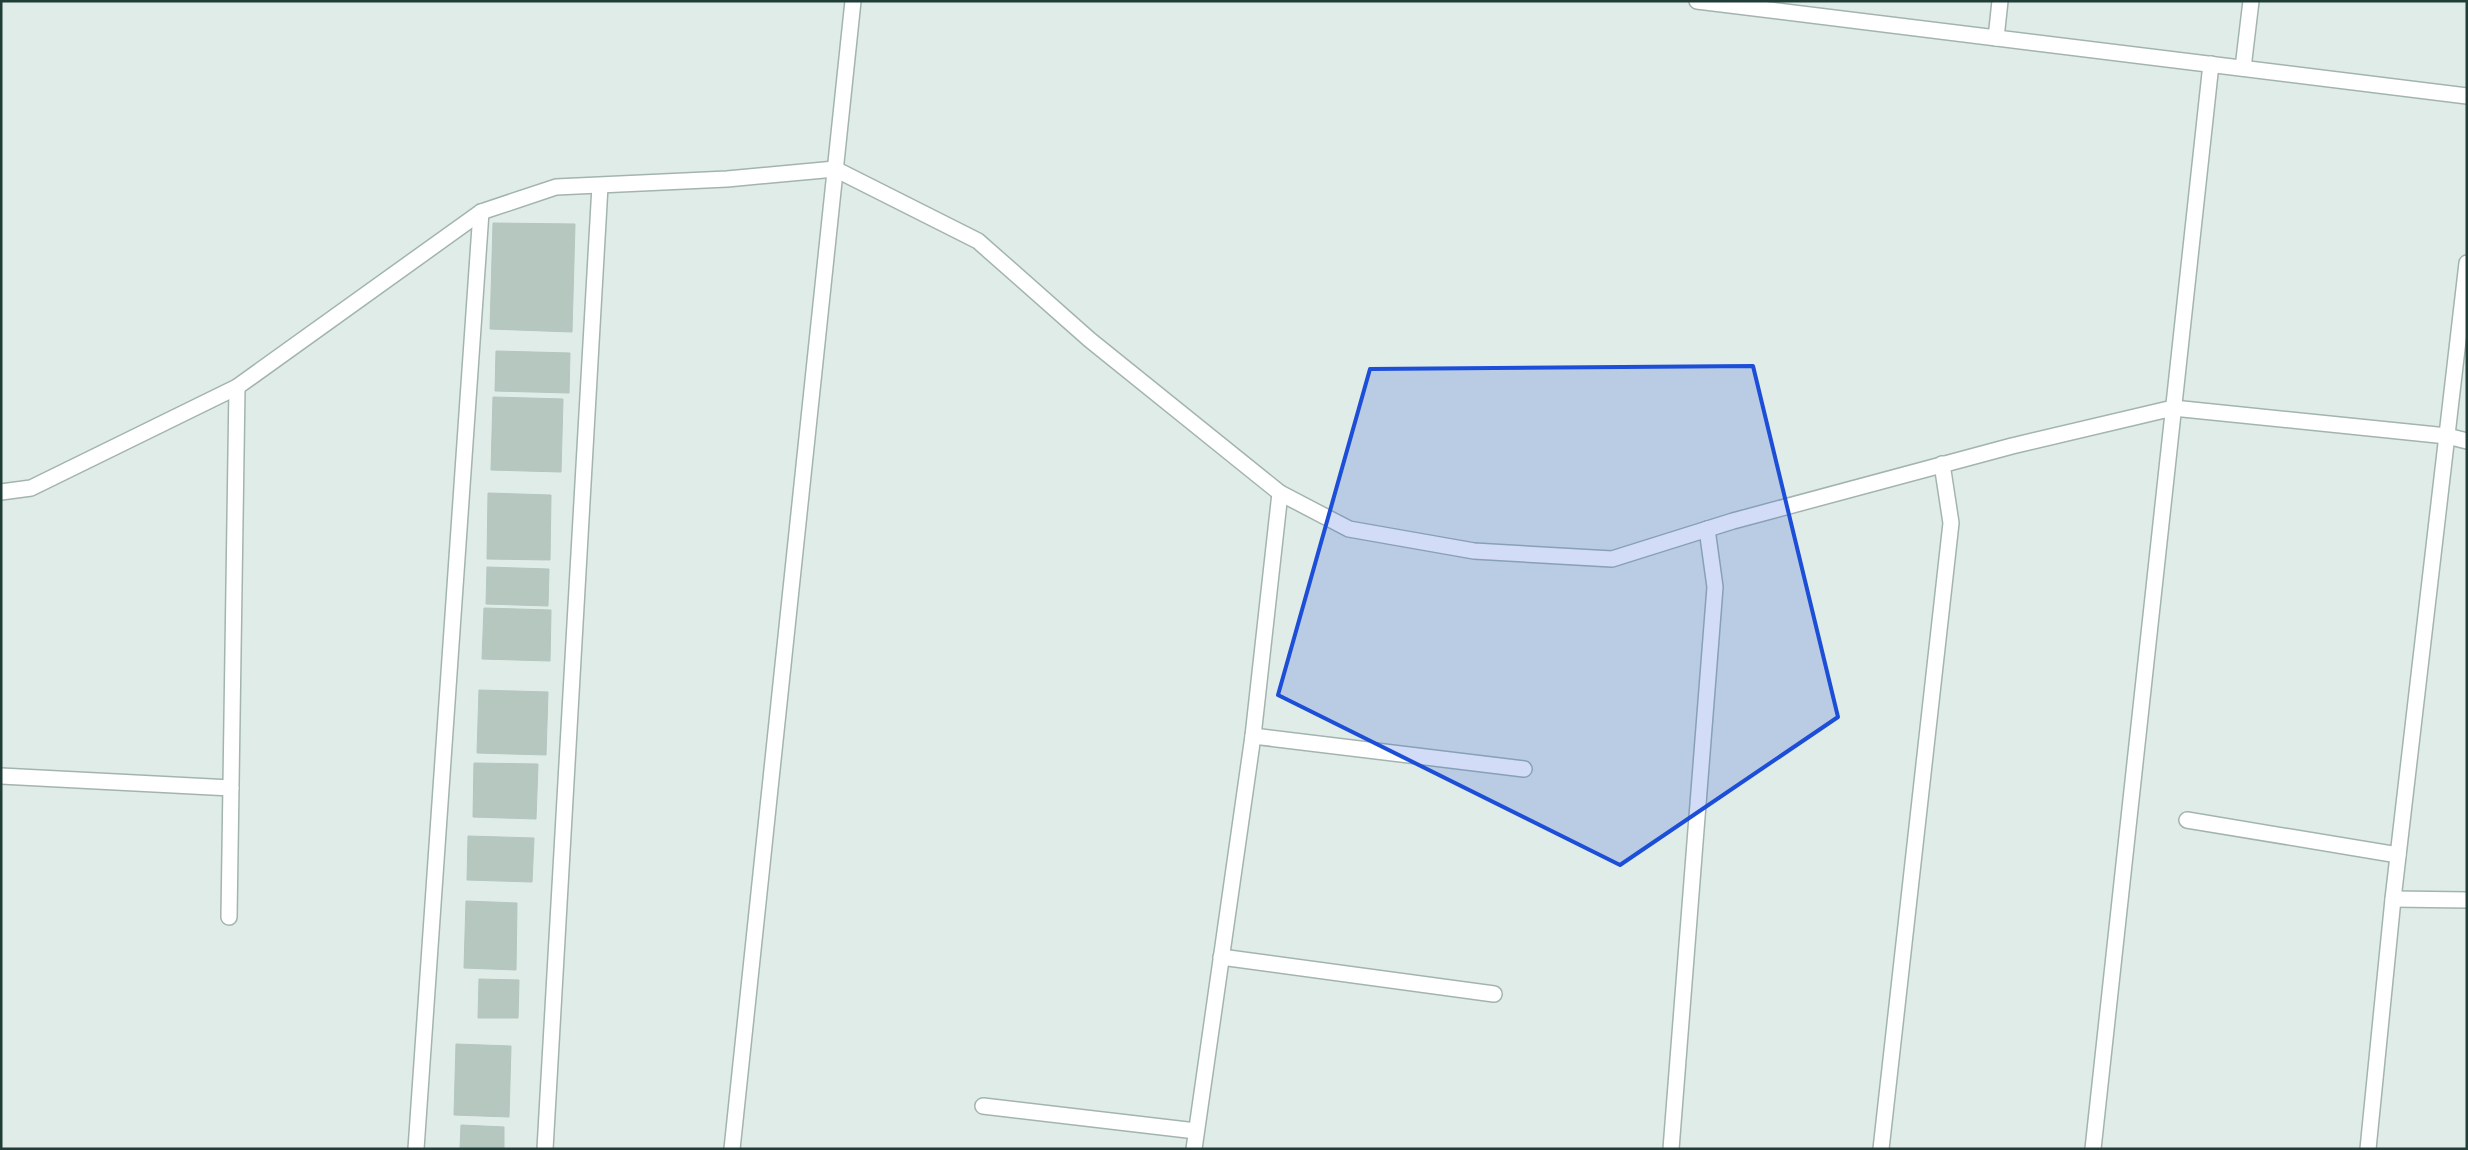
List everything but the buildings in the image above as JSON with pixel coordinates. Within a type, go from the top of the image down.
[{"type":"street","points":[[732,1149],[853,1]]},
{"type":"street","points":[[1697,1],[2467,96]]},
{"type":"street","points":[[1996,38],[2000,1]]},
{"type":"street","points":[[2243,68],[2251,1]]},
{"type":"street","points":[[2094,1149],[2211,64]]},
{"type":"street","points":[[1,492],[31,488],[237,387],[481,212],[556,187],[727,179],[835,169],[978,241],[1090,340],[1280,493],[1349,529],[1474,551],[1612,559],[1707,529],[1942,464],[2174,408],[2447,436],[2467,441]]},
{"type":"street","points":[[545,1149],[600,186]]},
{"type":"street","points":[[416,1149],[481,212]]},
{"type":"street","points":[[2368,1149],[2393,899],[2467,263]]},
{"type":"street","points":[[228,917],[237,387]]},
{"type":"street","points":[[1881,1149],[1951,523],[1942,464]]},
{"type":"street","points":[[1194,1149],[1253,736],[1280,493]]},
{"type":"street","points":[[1671,1149],[1715,586],[1707,529]]},
{"type":"street","points":[[1253,736],[1524,769]]},
{"type":"street","points":[[1,776],[230,788]]},
{"type":"street","points":[[2187,820],[2398,855]]},
{"type":"street","points":[[2393,899],[2467,900]]},
{"type":"street","points":[[1221,957],[1494,994]]},
{"type":"street","points":[[983,1106],[1196,1131]]},
{"type":"highlighted area","points":[[1753,366],[1838,717],[1620,865],[1278,695],[1370,369]]}]
